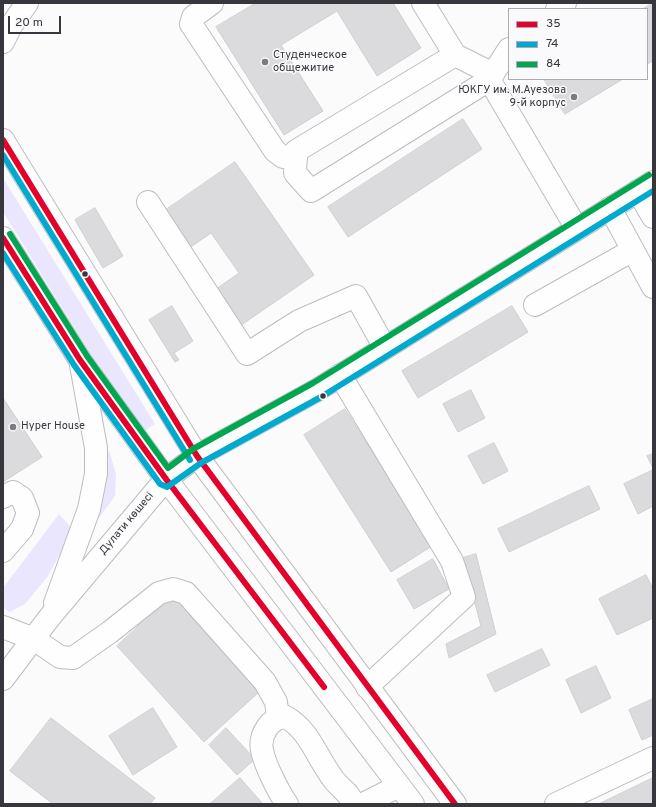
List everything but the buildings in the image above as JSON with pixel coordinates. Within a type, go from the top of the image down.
[{"type":"main road","points":[[3,42],[11,26],[28,3]]},
{"type":"main road","points":[[212,3],[193,17],[191,24],[275,151],[283,156],[296,159]]},
{"type":"main road","points":[[423,3],[455,55],[483,69],[576,229]]},
{"type":"main road","points":[[455,55],[296,151],[295,174],[312,191],[489,80],[508,51]]},
{"type":"main road","points":[[3,128],[16,163]]},
{"type":"main road","points":[[3,140],[197,456],[455,804]]},
{"type":"main road","points":[[646,186],[653,217]]},
{"type":"main road","name":"Дулати көшесі","points":[[3,679],[49,618],[166,479],[197,456],[385,348],[646,186]]},
{"type":"main road","points":[[148,202],[247,354],[299,321],[356,296],[385,348]]},
{"type":"main road","points":[[610,208],[653,287]]},
{"type":"main road","points":[[3,238],[80,360],[166,479],[413,804]]},
{"type":"main road","points":[[535,305],[633,250]]},
{"type":"main road","points":[[49,618],[89,509],[96,474],[96,448],[80,360]]},
{"type":"main road","points":[[340,375],[452,561],[464,597],[367,687]]},
{"type":"main road","points":[[3,497],[13,492],[18,495],[22,498],[28,513],[22,529],[3,551]]},
{"type":"main road","points":[[3,627],[34,639],[60,656],[72,658],[110,632],[159,593],[173,590],[186,593],[265,682],[276,702],[278,717]]},
{"type":"main road","points":[[287,804],[272,776],[262,750],[262,737],[267,727],[278,717],[286,717],[304,731],[334,780],[351,796],[353,804]]},
{"type":"main road","points":[[556,804],[653,758]]},
{"type":"main road","points":[[363,804],[399,786]]},
{"type":"shaded area","points":[[3,178],[155,424],[140,434],[3,212]]},
{"type":"shaded area","points":[[109,450],[116,474],[115,496],[98,519],[104,471]]},
{"type":"shaded area","points":[[59,514],[73,530],[48,576],[25,604],[10,612],[3,608],[3,588]]},
{"type":"transit line","name":"35","points":[[3,140],[197,456],[455,804]]},
{"type":"transit line","name":"74","points":[[3,155],[190,460]]},
{"type":"transit line","name":"84","points":[[10,234],[87,356],[168,468],[193,449],[313,383],[649,175]]},
{"type":"transit line","name":"74","points":[[3,253],[74,365],[160,484],[167,487],[201,463],[321,397],[653,191]]},
{"type":"transit line","name":"35","points":[[3,238],[80,360],[166,479],[324,687]]},
{"type":"place","name":"Студенческое общежитие","points":[[265,62]]},
{"type":"place","name":"ЮКГУ им. М.Ауезова 9-й корпус","points":[[574,97]]},
{"type":"place","name":"Hyper House","points":[[13,427]]}]
